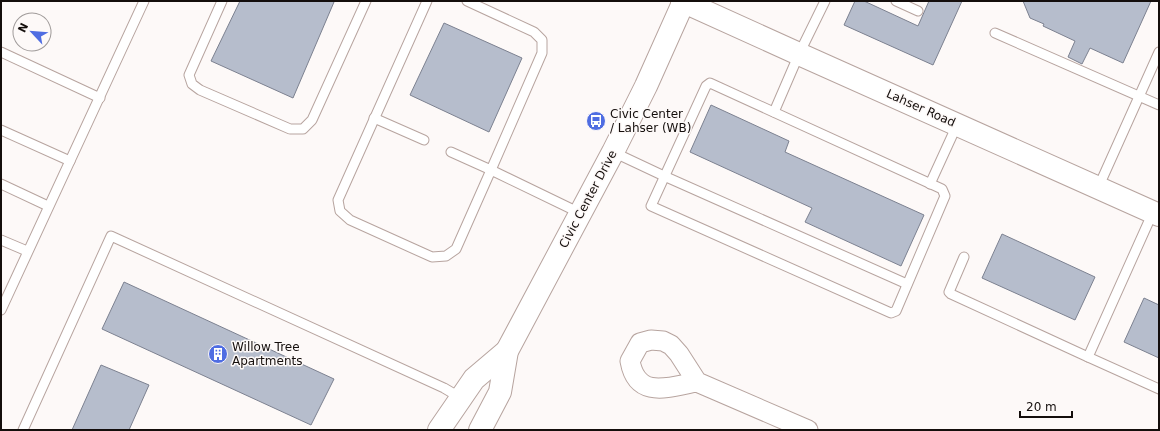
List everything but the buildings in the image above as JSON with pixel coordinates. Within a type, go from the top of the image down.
[{"type":"street","name":"Lahser Road","points":[[683,1],[1156,214]]},
{"type":"street","name":"Civic Center Drive","points":[[480,430],[500,392],[507,351],[613,152],[646,86],[683,1]]},
{"type":"street","name":"Civic Center Drive","points":[[439,430],[474,379],[507,351]]},
{"type":"street","points":[[697,382],[808,430]]},
{"type":"lane","points":[[1,310],[5,292],[27,251],[70,161],[144,1]]},
{"type":"lane","points":[[222,1],[189,75],[192,84],[200,90],[290,129],[302,129],[312,120],[366,1]]},
{"type":"lane","points":[[427,1],[338,200],[340,211],[350,220],[432,257],[446,256],[456,249],[542,53],[542,40],[534,32],[467,1]]},
{"type":"lane","points":[[774,112],[799,54],[825,1]]},
{"type":"lane","points":[[896,1],[918,11]]},
{"type":"lane","points":[[995,33],[1159,105]]},
{"type":"lane","points":[[1,52],[100,98]]},
{"type":"lane","points":[[1098,188],[1159,52]]},
{"type":"lane","points":[[710,83],[930,184],[942,190],[944,196],[896,311],[891,313],[651,206],[664,176],[706,86],[710,83]]},
{"type":"lane","points":[[374,118],[424,140]]},
{"type":"lane","points":[[930,184],[957,125]]},
{"type":"lane","points":[[1,130],[70,161]]},
{"type":"lane","points":[[451,152],[580,213]]},
{"type":"lane","points":[[613,152],[907,284]]},
{"type":"lane","points":[[1,184],[48,206]]},
{"type":"lane","points":[[1088,357],[1156,214]]},
{"type":"lane","points":[[23,430],[110,236],[461,398]]},
{"type":"lane","points":[[1,240],[27,251]]},
{"type":"lane","points":[[964,257],[949,292],[951,294],[1159,389]]},
{"type":"place","name":"Civic Center / Lahser (WB)","points":[[596,121]]},
{"type":"place","name":"Willow Tree Apartments","points":[[218,354]]}]
